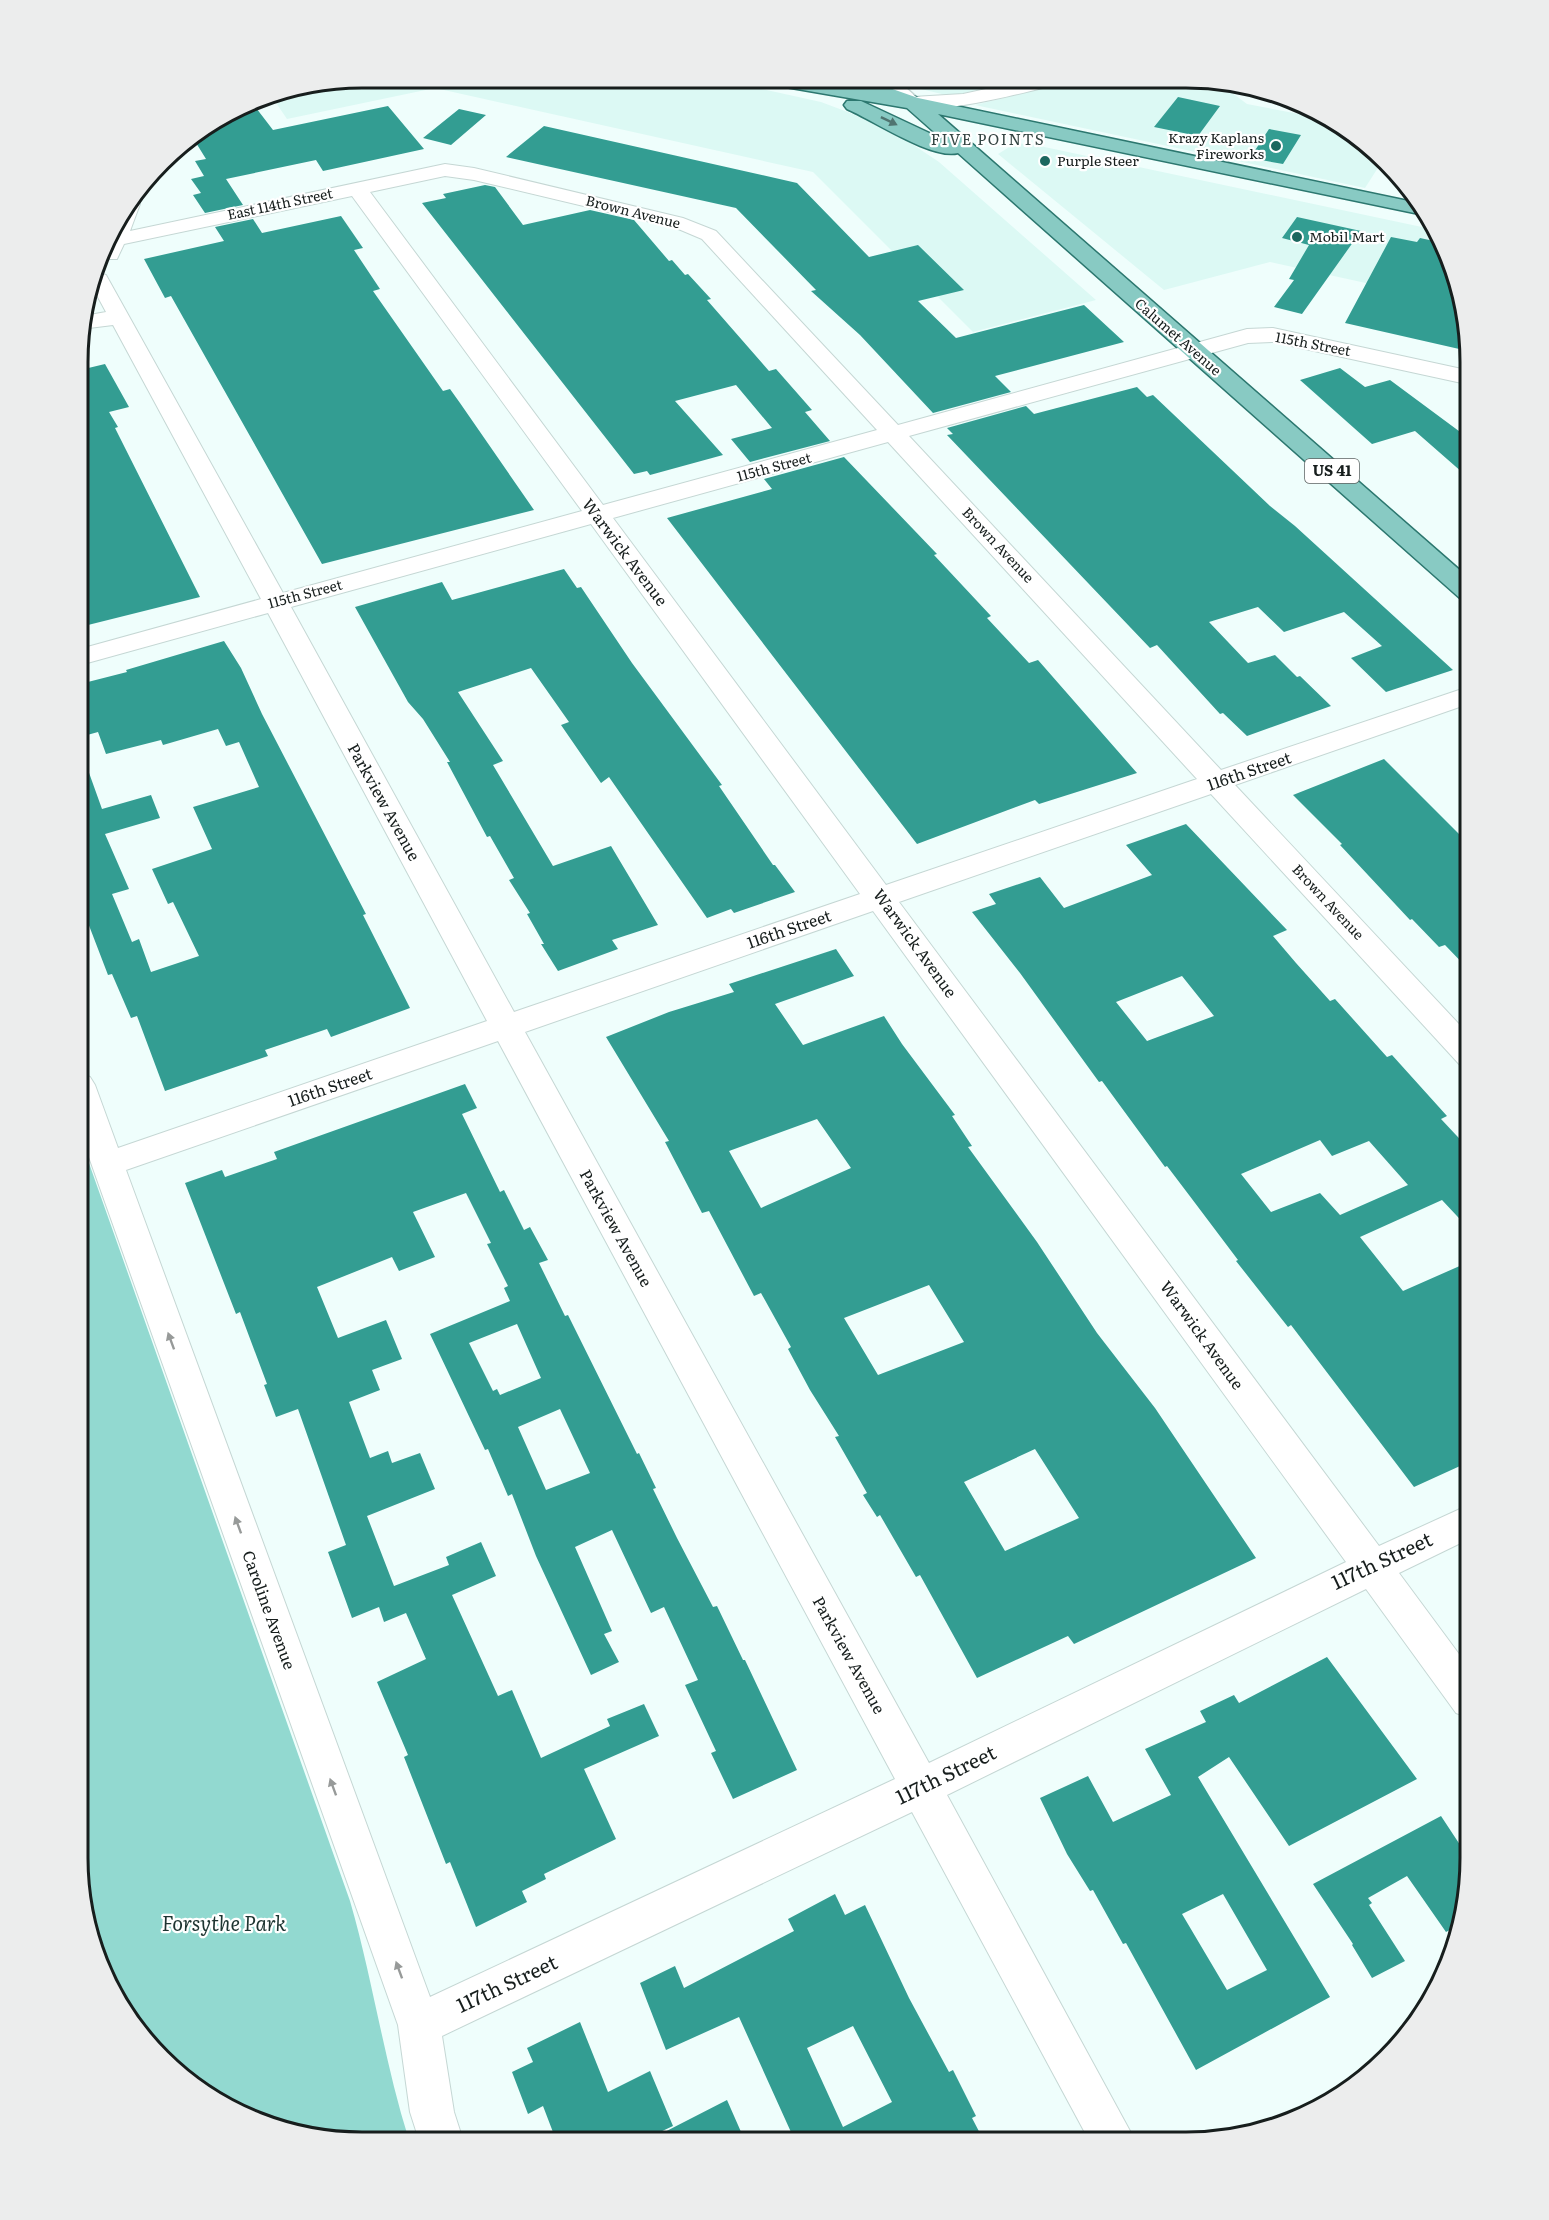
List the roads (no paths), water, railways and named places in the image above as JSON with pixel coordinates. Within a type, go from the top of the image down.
[{"type":"main road","points":[[817,88],[913,103],[1413,209]]},
{"type":"main road","points":[[817,88],[888,120],[929,143],[986,149],[1034,134],[1061,134]]},
{"type":"main road","points":[[870,88],[913,103]]},
{"type":"main road","name":"Calumet Avenue","points":[[913,103],[986,149],[1192,349],[1460,584]]},
{"type":"street","name":"Calumet Avenue","points":[[895,88],[913,103]]},
{"type":"street","points":[[913,103],[963,100],[1015,88]]},
{"type":"street","name":"East 114th Street","points":[[118,239],[445,170]]},
{"type":"street","name":"Brown Avenue","points":[[445,170],[474,174],[698,228],[709,235],[1460,1045]]},
{"type":"street","name":"Warwick Avenue","points":[[356,188],[881,897],[1460,1686]]},
{"type":"street","points":[[137,207],[183,225]]},
{"type":"street","name":"Parkview Avenue","points":[[98,294],[118,315],[1109,2132]]},
{"type":"street","points":[[92,322],[102,322],[118,315]]},
{"type":"street","name":"115th Street","points":[[88,655],[895,434],[1192,349],[1247,336],[1273,335],[1460,376]]},
{"type":"street","name":"116th Street","points":[[107,1164],[1460,698]]},
{"type":"street","name":"Caroline Avenue","points":[[88,1110],[419,2025],[432,2112],[438,2132]]},
{"type":"street","name":"117th Street","points":[[419,2025],[921,1787],[1460,1525]]},
{"type":"place","name":"Krazy Kaplans Fireworks","points":[[1276,146]]},
{"type":"place","name":"Purple Steer","points":[[1045,161]]},
{"type":"place","name":"Mobil Mart","points":[[1297,237]]},
{"type":"district","name":"FIVE POINTS","points":[[988,140]]},
{"type":"park label","name":"Forsythe Park","points":[[224,1924]]}]
